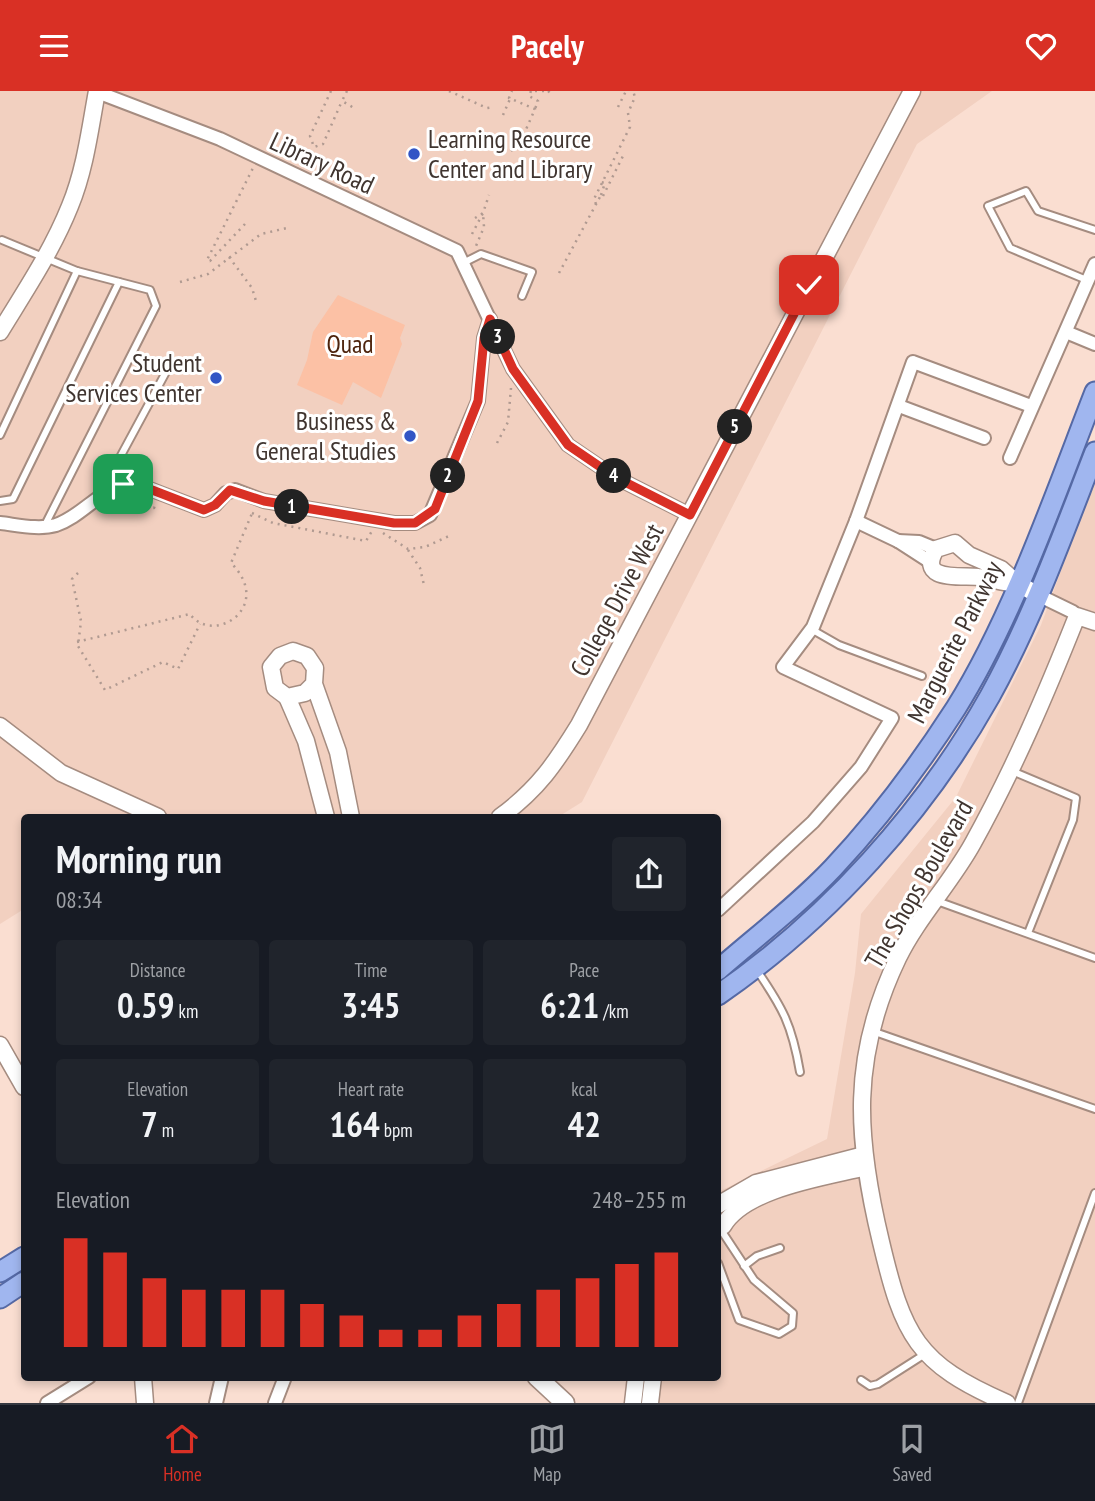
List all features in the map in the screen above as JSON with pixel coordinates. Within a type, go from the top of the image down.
[{"type":"main road","name":"Marguerite Parkway","points":[[721,967],[792,907],[832,868],[916,768],[957,706],[1017,583],[1095,392]]},
{"type":"main road","name":"Marguerite Parkway","points":[[721,993],[754,968],[849,883],[934,781],[990,697],[1038,595],[1095,452]]},
{"type":"main road","points":[[0,1272],[21,1259]]},
{"type":"main road","points":[[0,1298],[21,1284]]},
{"type":"main road","points":[[541,1381],[565,1403]]},
{"type":"street","name":"College Drive West","points":[[504,814],[527,797],[555,764],[690,515],[912,91]]},
{"type":"street","name":"Library Road","points":[[97,92],[220,139],[457,251],[516,374],[568,445],[615,477],[690,515]]},
{"type":"street","points":[[0,332],[45,258],[71,205],[82,169],[97,92]]},
{"type":"street","points":[[1010,459],[1031,406],[1090,281],[1095,264]]},
{"type":"street","points":[[0,523],[44,527],[65,520],[103,493],[123,484],[134,483],[204,510],[215,505],[226,493],[235,491],[264,501],[394,523],[424,520],[435,509],[478,401],[484,338],[490,319]]},
{"type":"street","points":[[1066,332],[1095,344]]},
{"type":"street","points":[[721,907],[813,822],[861,767],[892,718],[783,667],[811,629],[856,521],[913,362],[1031,406]]},
{"type":"street","points":[[899,406],[984,438]]},
{"type":"street","points":[[856,521],[934,556],[941,576],[979,577],[1003,583],[1017,583]]},
{"type":"street","points":[[934,556],[955,543],[970,555],[1001,569],[1017,583],[1073,612]]},
{"type":"street","name":"The Shops Boulevard","points":[[1007,1403],[956,1378],[925,1355],[908,1331],[892,1288],[865,1161],[860,1095],[871,1031],[898,957],[962,862],[1010,771],[1035,723],[1077,616],[1095,621]]},
{"type":"street","points":[[325,814],[306,741],[287,697],[275,688],[270,674],[275,661],[286,653],[300,653],[312,661],[315,668],[314,684],[338,752],[350,814]]},
{"type":"street","points":[[287,697],[306,694],[314,684]]},
{"type":"street","points":[[0,726],[61,773],[151,814]]},
{"type":"street","points":[[0,1045],[21,1082]]},
{"type":"street","points":[[721,1203],[756,1183],[865,1161]]},
{"type":"street","points":[[721,1227],[729,1216],[755,1198],[865,1161]]},
{"type":"street","points":[[49,1402],[83,1381]]},
{"type":"street","points":[[144,1381],[145,1403]]},
{"type":"street","points":[[216,1403],[221,1381]]},
{"type":"street","points":[[275,1403],[283,1381]]},
{"type":"street","points":[[633,1403],[636,1381]]},
{"type":"street","points":[[650,1403],[653,1381]]},
{"type":"lane","points":[[1090,281],[1010,248],[988,206],[1026,191],[1038,211],[1095,230]]},
{"type":"lane","points":[[2,240],[77,271],[150,290],[156,306],[44,527]]},
{"type":"lane","points":[[463,263],[481,254],[532,272],[522,296]]},
{"type":"lane","points":[[0,435],[77,271]]},
{"type":"lane","points":[[0,501],[13,499],[119,282]]},
{"type":"lane","points":[[123,484],[118,461],[166,372]]},
{"type":"lane","points":[[1073,612],[1095,621]]},
{"type":"lane","points":[[811,629],[839,645],[922,676]]},
{"type":"lane","points":[[1010,771],[1076,798],[1076,811],[1028,933]]},
{"type":"lane","points":[[936,901],[1095,958]]},
{"type":"lane","points":[[754,968],[776,999],[793,1033],[800,1072]]},
{"type":"lane","points":[[871,1031],[1095,1109]]},
{"type":"lane","points":[[1018,1403],[1095,1193]]},
{"type":"lane","points":[[721,1230],[754,1280],[793,1313],[794,1320],[787,1331],[771,1332],[739,1321],[721,1271]]},
{"type":"lane","points":[[744,1266],[757,1256],[780,1248]]},
{"type":"lane","points":[[861,1380],[870,1386],[878,1384],[925,1355]]},
{"type":"path","points":[[331,91],[310,136],[314,147],[323,144],[347,91]]},
{"type":"path","points":[[449,91],[487,108],[494,107]]},
{"type":"path","points":[[503,115],[512,91]]},
{"type":"path","points":[[511,151],[520,143],[538,101],[529,96],[533,91],[546,91],[552,95]]},
{"type":"path","points":[[618,107],[626,91]]},
{"type":"path","points":[[596,204],[594,199],[601,182],[630,127],[628,113],[635,97],[633,91]]},
{"type":"path","points":[[510,98],[535,109]]},
{"type":"path","points":[[342,101],[354,108]]},
{"type":"path","points":[[559,273],[624,154]]},
{"type":"path","points":[[245,224],[209,261],[207,260],[253,169]]},
{"type":"path","points":[[601,182],[605,183],[601,195]]},
{"type":"path","points":[[472,234],[489,195]]},
{"type":"path","points":[[475,218],[483,213]]},
{"type":"path","points":[[475,246],[484,227],[483,213]]},
{"type":"path","points":[[180,282],[208,274],[261,234],[287,228]]},
{"type":"path","points":[[229,257],[252,288],[256,301]]},
{"type":"path","points":[[497,443],[508,422],[512,406],[509,379],[516,374]]},
{"type":"path","points":[[114,496],[119,505],[133,501],[154,508],[161,494]]},
{"type":"path","points":[[77,642],[190,614],[200,624],[225,624],[241,613],[248,600],[246,580],[231,563],[254,508]]},
{"type":"path","points":[[252,513],[273,523],[366,541],[374,526],[408,549],[420,568],[424,585]]},
{"type":"path","points":[[408,549],[425,547],[449,536]]},
{"type":"path","points":[[78,573],[72,579],[81,621],[77,642],[105,690],[163,662],[178,669],[200,624]]},
{"type":"shaded area","points":[[0,91],[992,91],[917,144],[582,802],[563,814],[21,814],[21,911],[0,924]]},
{"type":"shaded area","points":[[1095,478],[1095,1403],[658,1403],[662,1381],[721,1381],[721,1191],[827,1139],[855,973],[861,914],[956,797],[1041,625]]},
{"type":"green space","name":"Quad","points":[[338,295],[405,325],[400,338],[402,344],[381,398],[353,382],[342,405],[297,385],[307,360],[313,332]]},
{"type":"place","name":"Learning Resource Center and Library","points":[[414,154]]},
{"type":"place","name":"Student Services Center","points":[[216,378]]},
{"type":"place","name":"Business & General Studies","points":[[410,436]]},
{"type":"route","points":[[123,484],[134,483],[204,510],[215,505],[230,490],[264,501],[394,523],[406,524],[424,520],[435,509],[478,401],[484,338],[490,319],[513,369],[568,445],[615,477],[690,515],[809,285]]}]
